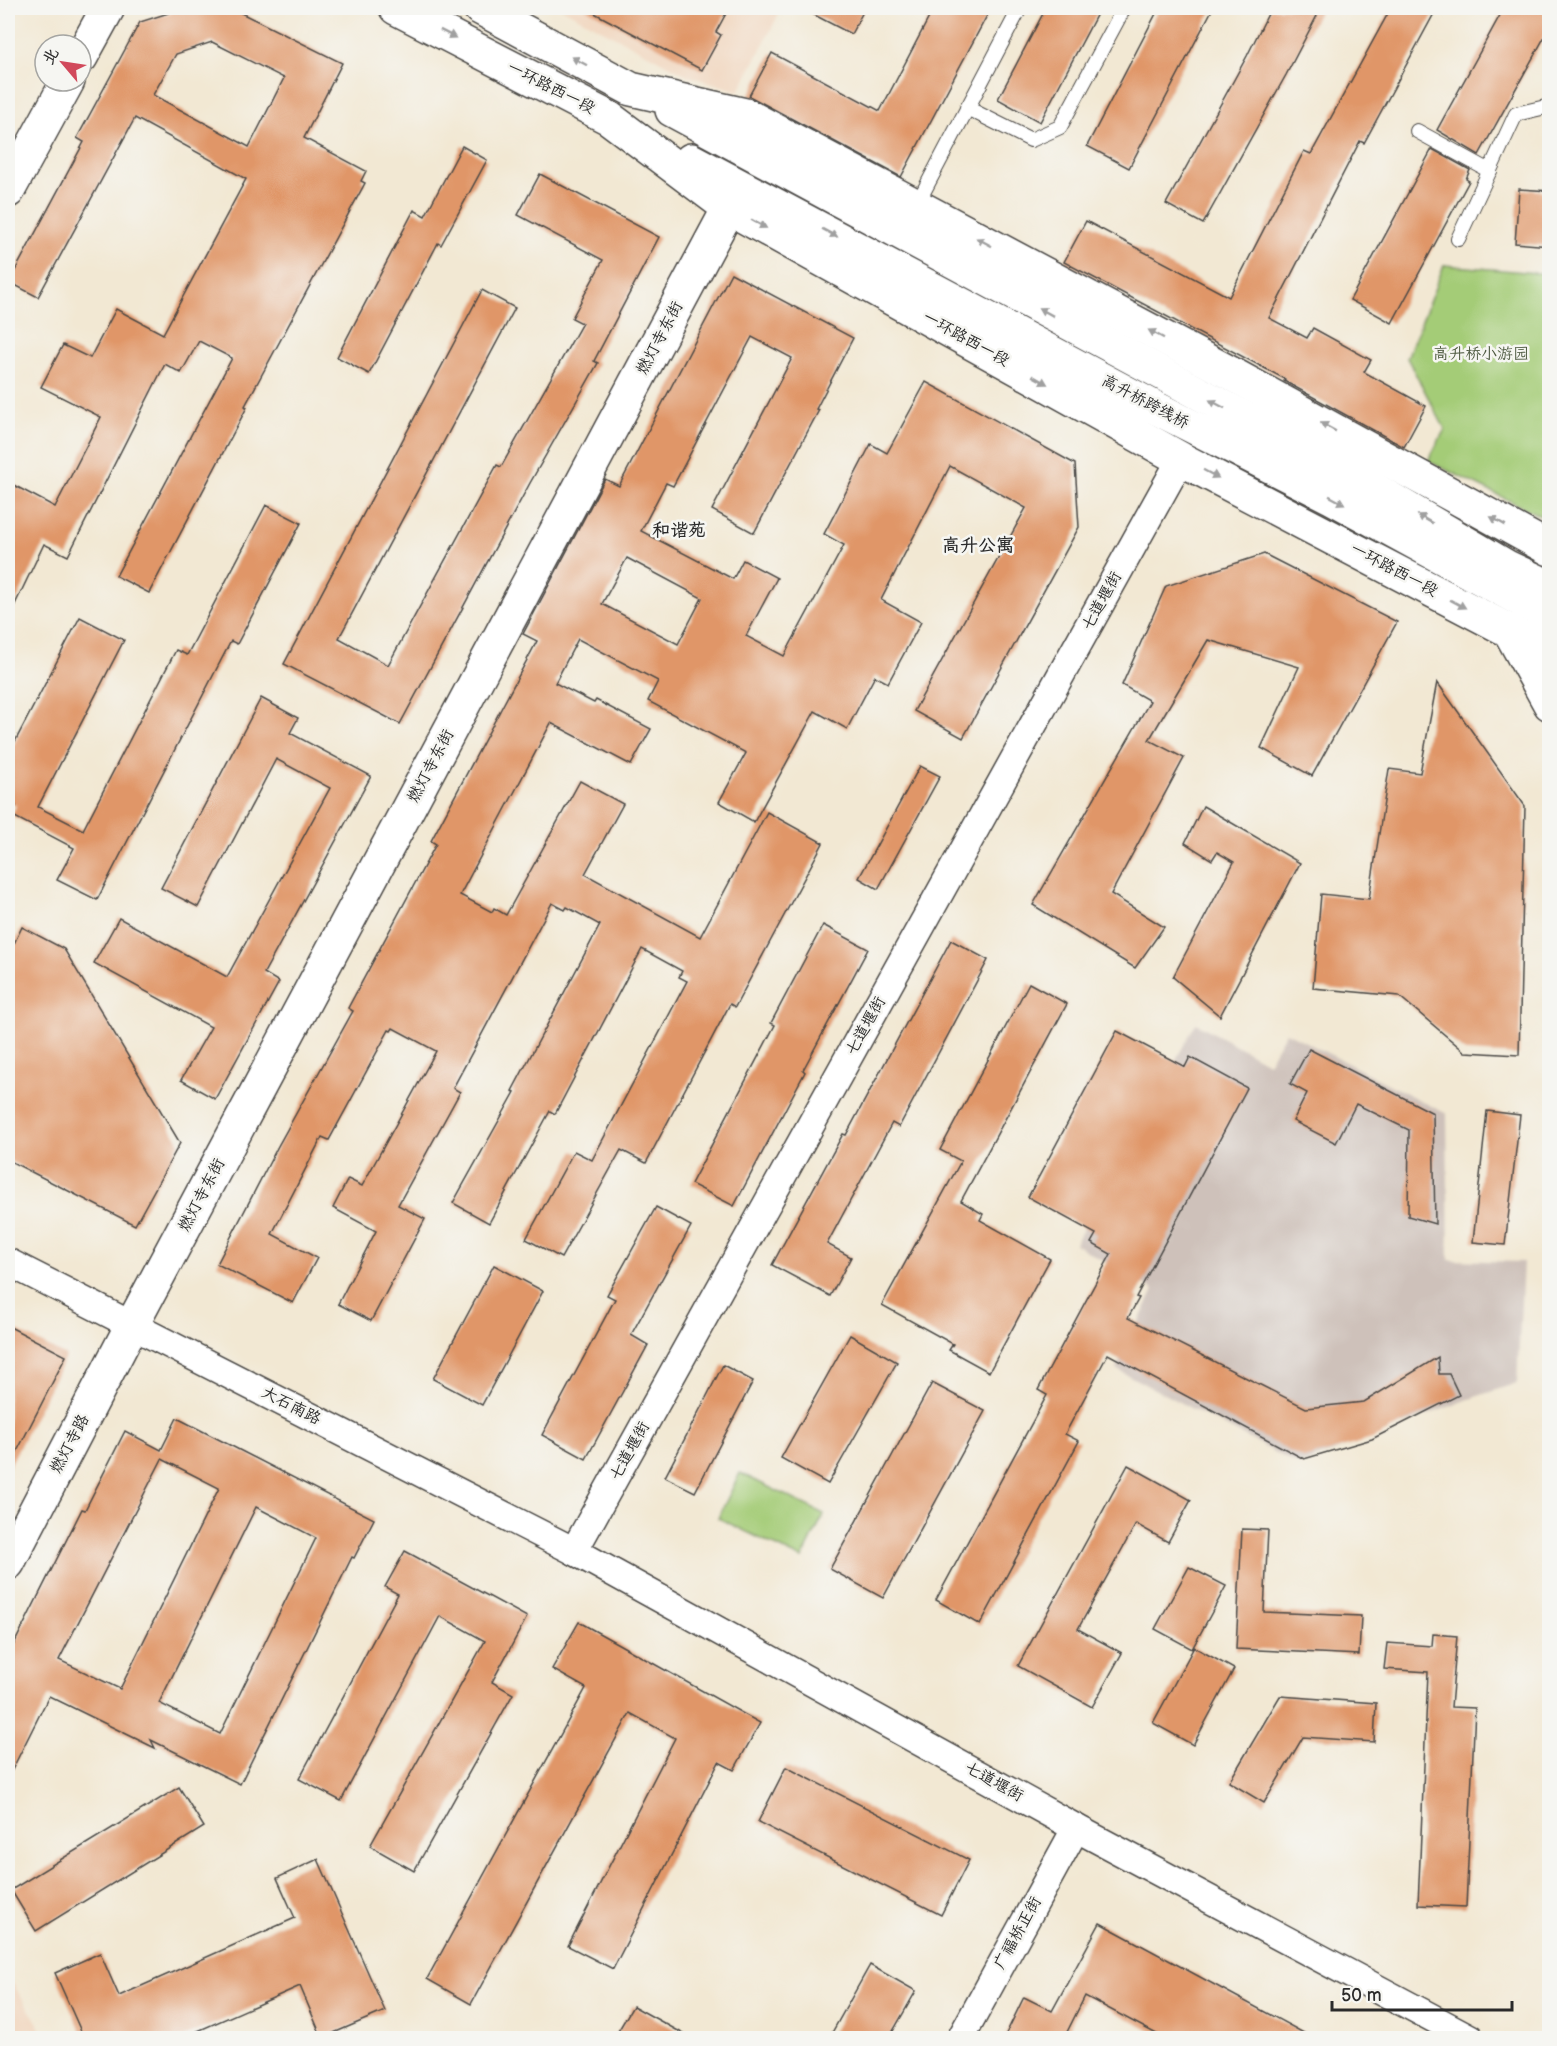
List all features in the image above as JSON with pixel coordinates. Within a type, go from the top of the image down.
[{"type":"main road","points":[[93,35],[108,8]]},
{"type":"main road","name":"一环路西一段","points":[[396,8],[609,118],[735,197],[1181,459],[1550,652]]},
{"type":"main road","points":[[480,8],[631,89],[746,115],[1232,374],[1550,549]]},
{"type":"main road","name":"高升桥跨线桥","points":[[631,89],[762,157],[1340,469],[1507,567],[1550,587]]},
{"type":"main road","points":[[8,191],[61,93]]},
{"type":"main road","name":"高升桥跨线桥","points":[[735,197],[1331,497],[1550,616]]},
{"type":"main road","name":"燃灯寺东街","points":[[132,1325],[735,197]]},
{"type":"main road","points":[[1509,630],[1550,704]]},
{"type":"main road","name":"燃灯寺路","points":[[8,1563],[132,1325]]},
{"type":"street","name":"七道堰街","points":[[1181,459],[574,1551],[1076,1828],[1470,2038]]},
{"type":"street","name":"大石南路","points":[[8,1262],[574,1551]]},
{"type":"street","name":"广福桥正街","points":[[961,2038],[1076,1828]]},
{"type":"lane","points":[[916,206],[1020,8]]},
{"type":"lane","points":[[967,108],[1031,140],[1060,127],[1124,8]]},
{"type":"lane","points":[[1458,238],[1516,114],[1550,106]]},
{"type":"lane","points":[[1417,130],[1490,171]]},
{"type":"shaded area","points":[[561,8],[782,8],[739,91],[689,76]]},
{"type":"shaded area","points":[[1196,1023],[1268,1063],[1286,1032],[1447,1114],[1449,1260],[1523,1262],[1517,1383],[1469,1399],[1299,1465],[1116,1369],[1154,1290],[1075,1244]]},
{"type":"shaded area","points":[[8,1976],[47,2038],[8,2038]]},
{"type":"green space","name":"高升桥小游园","points":[[1444,265],[1549,274],[1549,520],[1428,461],[1445,429],[1407,358]]},
{"type":"green space","points":[[740,1473],[824,1514],[802,1559],[718,1518]]},
{"type":"building","points":[[184,8],[231,8],[342,63],[304,138],[366,171],[361,181],[365,183],[245,406],[247,407],[149,593],[116,576],[232,358],[199,341],[181,373],[165,364],[68,556],[44,544],[8,619],[8,482],[55,507],[101,417],[41,387],[63,345],[90,358],[116,309],[163,334],[246,179],[135,118],[38,297],[9,282],[84,142],[77,138],[140,22]],"holes":[[[212,42],[284,78],[249,147],[153,95],[176,54]]]},
{"type":"building","points":[[585,8],[729,8],[716,32],[721,35],[702,70]]},
{"type":"building","points":[[801,8],[865,8],[851,34]]},
{"type":"building","points":[[934,8],[991,8],[901,177],[749,96],[772,53],[880,111]]},
{"type":"building","points":[[1046,8],[1100,8],[1040,122],[998,99]]},
{"type":"building","points":[[1159,8],[1213,8],[1129,168],[1087,146]]},
{"type":"building","points":[[1271,8],[1321,8],[1203,224],[1166,204]]},
{"type":"building","points":[[1391,8],[1437,8],[1364,143],[1360,141],[1269,318],[1307,338],[1313,328],[1371,360],[1364,372],[1426,406],[1404,447],[1284,381],[1285,379],[1064,262],[1086,221],[1229,297],[1304,151],[1311,154]]},
{"type":"building","points":[[1504,8],[1550,8],[1550,27],[1479,155],[1437,130]]},
{"type":"building","points":[[462,146],[487,160],[441,245],[438,243],[369,374],[337,357],[414,210],[425,216]]},
{"type":"building","points":[[1432,149],[1470,170],[1466,179],[1469,181],[1392,323],[1350,300]]},
{"type":"building","points":[[540,174],[659,237],[594,361],[598,363],[530,483],[400,724],[284,664],[482,290],[515,308],[339,638],[388,665],[497,465],[501,467],[582,323],[572,318],[603,260],[518,215]]},
{"type":"building","points":[[1519,189],[1550,191],[1550,246],[1515,243]]},
{"type":"building","points":[[731,273],[853,338],[816,409],[819,410],[754,533],[712,510],[792,358],[752,337],[673,486],[666,483],[641,531],[733,579],[743,560],[777,578],[746,636],[784,656],[844,545],[824,534],[871,444],[887,453],[926,382],[1075,464],[1079,527],[963,738],[914,711],[1026,508],[950,466],[881,600],[921,622],[888,683],[875,676],[847,729],[815,711],[754,822],[719,802],[746,753],[648,701],[658,681],[578,639],[555,683],[594,703],[596,700],[651,729],[631,765],[551,723],[460,895],[492,912],[494,908],[506,915],[580,781],[623,804],[585,874],[700,937],[767,812],[823,843],[735,1007],[730,1004],[646,1163],[621,1150],[561,1258],[526,1239],[574,1151],[592,1160],[687,981],[679,977],[682,971],[642,949],[555,1114],[550,1111],[489,1223],[453,1203],[515,1092],[512,1091],[600,925],[567,907],[565,910],[552,903],[453,1088],[460,1092],[398,1205],[425,1219],[371,1321],[338,1304],[376,1231],[333,1208],[348,1179],[362,1186],[436,1051],[393,1028],[389,1030],[329,1140],[322,1137],[272,1234],[317,1258],[293,1303],[217,1264],[278,1146],[353,1011],[348,1008],[436,844],[431,841],[537,641],[523,634],[605,479],[619,486]],"holes":[[[627,558],[702,598],[678,644],[602,604]]]},
{"type":"building","points":[[266,505],[301,523],[237,644],[231,641],[97,900],[57,880],[74,848],[11,815],[16,806],[8,801],[8,755],[80,617],[124,640],[38,807],[83,830],[176,650],[187,655]]},
{"type":"building","points":[[1264,554],[1397,622],[1312,776],[1261,748],[1299,667],[1208,640],[1149,740],[1184,758],[1111,894],[1164,927],[1135,968],[1033,905],[1150,701],[1122,685],[1166,586]]},
{"type":"building","points":[[1437,682],[1525,806],[1519,1055],[1465,1052],[1399,996],[1313,988],[1321,894],[1369,899],[1389,769],[1420,773]]},
{"type":"building","points":[[261,698],[298,718],[290,733],[371,776],[264,973],[279,982],[215,1099],[181,1080],[211,1027],[94,963],[119,918],[227,977],[330,788],[276,759],[198,907],[161,888]]},
{"type":"building","points":[[920,766],[940,776],[878,889],[859,878]]},
{"type":"building","points":[[1203,806],[1300,863],[1220,1016],[1173,977],[1234,862],[1217,852],[1212,860],[1185,843]]},
{"type":"building","points":[[823,925],[868,949],[734,1206],[691,1184],[775,1025],[771,1023]]},
{"type":"building","points":[[22,927],[64,949],[180,1143],[135,1225],[8,1160],[8,956]]},
{"type":"building","points":[[951,940],[988,960],[899,1127],[892,1123],[827,1244],[851,1257],[830,1296],[772,1265],[843,1134],[846,1135]]},
{"type":"building","points":[[1029,983],[1067,1004],[961,1201],[983,1214],[980,1220],[1050,1259],[989,1372],[949,1350],[953,1344],[882,1305],[961,1161],[940,1150]]},
{"type":"building","points":[[1117,1031],[1185,1067],[1190,1057],[1247,1088],[1136,1297],[1139,1298],[1128,1318],[1306,1408],[1364,1402],[1438,1357],[1439,1374],[1449,1374],[1459,1395],[1372,1439],[1304,1459],[1108,1354],[1065,1434],[1079,1441],[980,1625],[936,1600],[1047,1395],[1038,1390],[1111,1254],[1091,1243],[1096,1234],[1028,1197]]},
{"type":"building","points":[[1309,1049],[1433,1113],[1435,1224],[1408,1216],[1409,1130],[1356,1104],[1336,1143],[1293,1121],[1307,1093],[1290,1084]]},
{"type":"building","points":[[1487,1111],[1520,1115],[1505,1245],[1473,1242]]},
{"type":"building","points":[[656,1207],[691,1226],[631,1335],[648,1345],[586,1459],[542,1435],[615,1299],[607,1295]]},
{"type":"building","points":[[494,1265],[543,1291],[482,1405],[433,1379]]},
{"type":"building","points":[[8,1326],[66,1356],[8,1469]]},
{"type":"building","points":[[850,1335],[897,1362],[828,1484],[781,1458]]},
{"type":"building","points":[[723,1365],[753,1381],[695,1492],[665,1477]]},
{"type":"building","points":[[932,1383],[985,1411],[883,1598],[830,1569]]},
{"type":"building","points":[[177,1418],[374,1519],[354,1558],[352,1557],[240,1784],[151,1740],[155,1748],[49,1696],[8,1778],[8,1656],[82,1509],[85,1510],[125,1431],[161,1450]],"holes":[[[162,1459],[219,1488],[120,1689],[59,1660]],[[256,1507],[316,1538],[220,1734],[159,1703]]]},
{"type":"building","points":[[1128,1465],[1191,1500],[1168,1542],[1136,1524],[1078,1629],[1122,1653],[1092,1707],[1018,1666]]},
{"type":"building","points":[[1242,1529],[1268,1530],[1264,1612],[1361,1616],[1359,1655],[1236,1649]]},
{"type":"building","points":[[405,1551],[527,1617],[492,1682],[513,1694],[414,1871],[370,1846],[485,1641],[440,1616],[341,1801],[299,1779],[398,1594],[385,1587]]},
{"type":"building","points":[[1189,1567],[1226,1586],[1192,1649],[1155,1629]]},
{"type":"building","points":[[579,1622],[760,1723],[734,1770],[719,1762],[613,1969],[568,1946],[675,1738],[630,1713],[471,2004],[427,1979],[586,1688],[552,1669]]},
{"type":"building","points":[[1433,1634],[1457,1636],[1451,1707],[1475,1708],[1466,1907],[1418,1905],[1428,1672],[1384,1669],[1387,1643],[1432,1646]]},
{"type":"building","points":[[1194,1647],[1234,1669],[1193,1745],[1153,1723]]},
{"type":"building","points":[[1280,1696],[1376,1703],[1374,1742],[1303,1737],[1264,1803],[1229,1782]]},
{"type":"building","points":[[786,1767],[969,1860],[941,1915],[758,1822]]},
{"type":"building","points":[[179,1787],[204,1827],[36,1931],[11,1890]]},
{"type":"building","points":[[318,1859],[385,2011],[322,2038],[300,1986],[182,2038],[84,2038],[55,1973],[100,1953],[119,1996],[295,1918],[277,1878]]},
{"type":"building","points":[[1100,1923],[1313,2038],[1164,2038],[1085,1996],[1064,2038],[1004,2038],[1024,1997],[1052,2011]]},
{"type":"building","points":[[870,1965],[916,1991],[889,2038],[829,2038]]},
{"type":"building","points":[[633,2006],[691,2038],[614,2038]]},
{"type":"district","name":"和谐苑","points":[[679,530]]},
{"type":"district","name":"高升公寓","points":[[978,545]]}]
